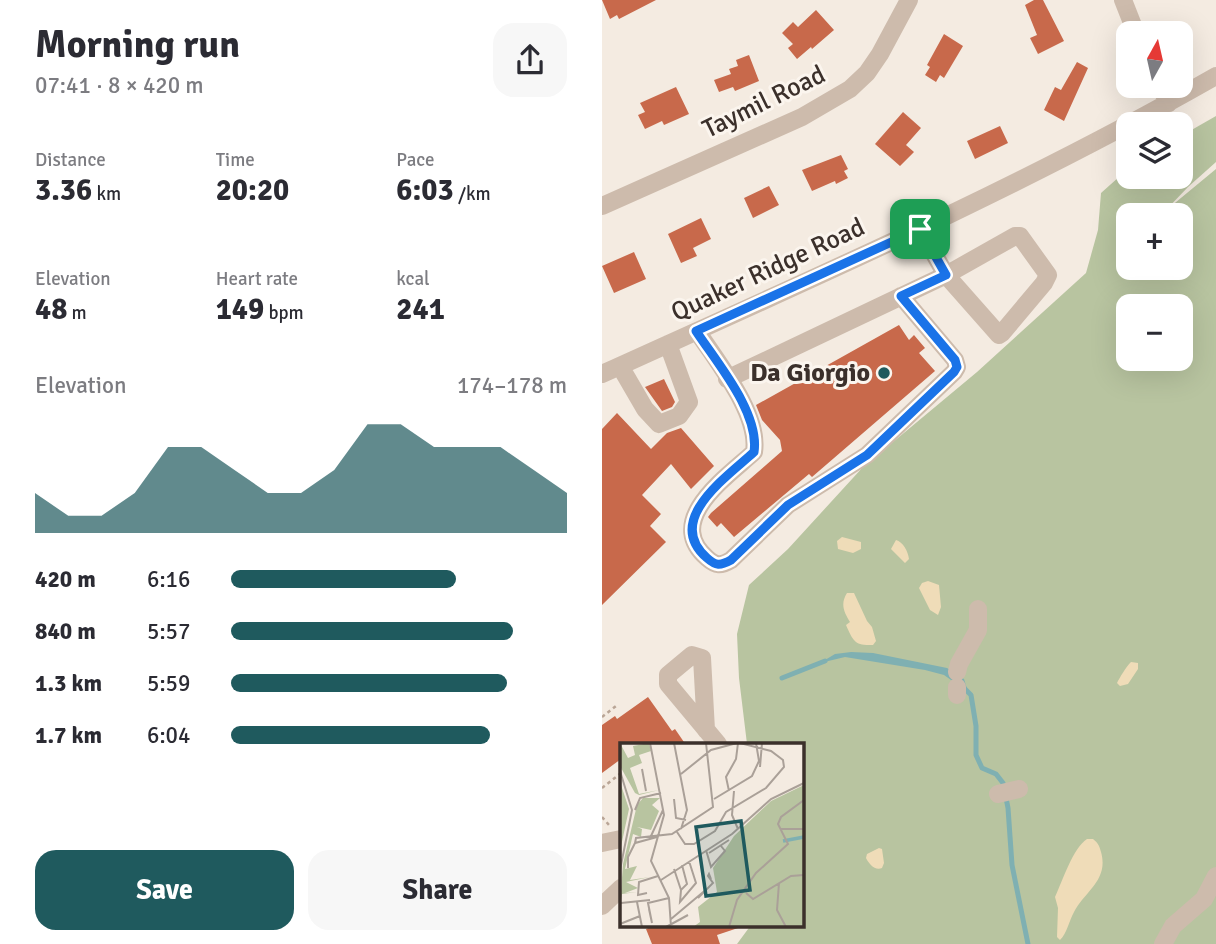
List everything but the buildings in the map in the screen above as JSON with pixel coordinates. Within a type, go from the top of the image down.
[{"type":"street","name":"Taymil Road","points":[[602,206],[802,117],[850,89],[867,73],[880,54],[909,0]]},
{"type":"street","points":[[1123,0],[1131,21]]},
{"type":"street","name":"Quaker Ridge Road","points":[[602,374],[920,229],[1069,156],[1216,76]]},
{"type":"street","points":[[1166,98],[1169,103]]},
{"type":"street","points":[[727,379],[946,275],[1015,236],[1020,236],[1048,275],[999,335],[946,275],[920,229]]},
{"type":"street","points":[[696,331],[746,410],[755,443],[754,452],[705,498],[695,515],[693,528],[701,553],[715,565],[722,565],[731,560],[788,505],[867,455],[954,372],[957,367],[955,360],[901,296]]},
{"type":"street","points":[[620,366],[645,409],[659,424],[679,416],[690,402],[668,344]]},
{"type":"street","points":[[957,685],[959,664],[978,630],[978,609]]},
{"type":"street","points":[[706,730],[717,743]]},
{"type":"street","points":[[998,794],[1019,789]]},
{"type":"street","points":[[1163,944],[1173,926],[1204,899],[1216,876]]},
{"type":"street","points":[[602,906],[620,889]]},
{"type":"path","points":[[602,717],[616,706]]},
{"type":"path","points":[[602,788],[620,774]]},
{"type":"path","points":[[602,817],[612,836]]},
{"type":"green space","points":[[1216,116],[1216,162],[1193,183],[1193,129]]},
{"type":"green space","points":[[1216,169],[1216,944],[737,944],[750,926],[803,926],[803,743],[747,743],[737,634],[749,585],[788,549],[863,467],[977,372],[1086,273],[1098,230],[1101,193],[1116,180],[1116,189],[1186,189],[1173,203],[1116,203],[1116,280],[1193,280],[1193,203],[1175,203]]},
{"type":"sand","points":[[842,537],[861,542],[861,549],[853,553],[838,549],[837,541]]},
{"type":"sand","points":[[896,540],[908,553],[909,559],[905,563],[891,549]]},
{"type":"sand","points":[[928,581],[939,585],[941,607],[938,615],[930,610],[919,588],[922,583]]},
{"type":"sand","points":[[847,593],[854,593],[872,627],[876,641],[873,645],[862,645],[855,641],[846,625],[850,622],[843,604]]},
{"type":"sand","points":[[1131,662],[1138,663],[1138,669],[1128,684],[1120,686],[1117,683]]},
{"type":"sand","points":[[1087,839],[1093,839],[1099,846],[1102,870],[1095,885],[1074,912],[1060,940],[1057,937],[1058,908],[1055,897],[1073,857]]},
{"type":"sand","points":[[882,849],[884,863],[882,868],[877,869],[866,858],[867,854]]},
{"type":"water","points":[[873,653],[947,668],[964,679],[968,692],[944,675],[925,670],[845,657],[820,663],[835,654]]},
{"type":"waterway","points":[[782,678],[825,661]]},
{"type":"waterway","points":[[963,687],[971,695],[976,726],[976,755],[982,768],[996,774],[1003,783],[1008,808],[1012,865],[1028,944]]},
{"type":"place","name":"Da Giorgio","points":[[884,373]]},
{"type":"route","points":[[920,229],[946,275],[901,296],[955,360],[957,367],[954,372],[867,455],[788,505],[731,560],[715,565],[701,553],[695,540],[695,515],[705,498],[754,452],[755,443],[746,410],[696,331],[920,229]]}]
